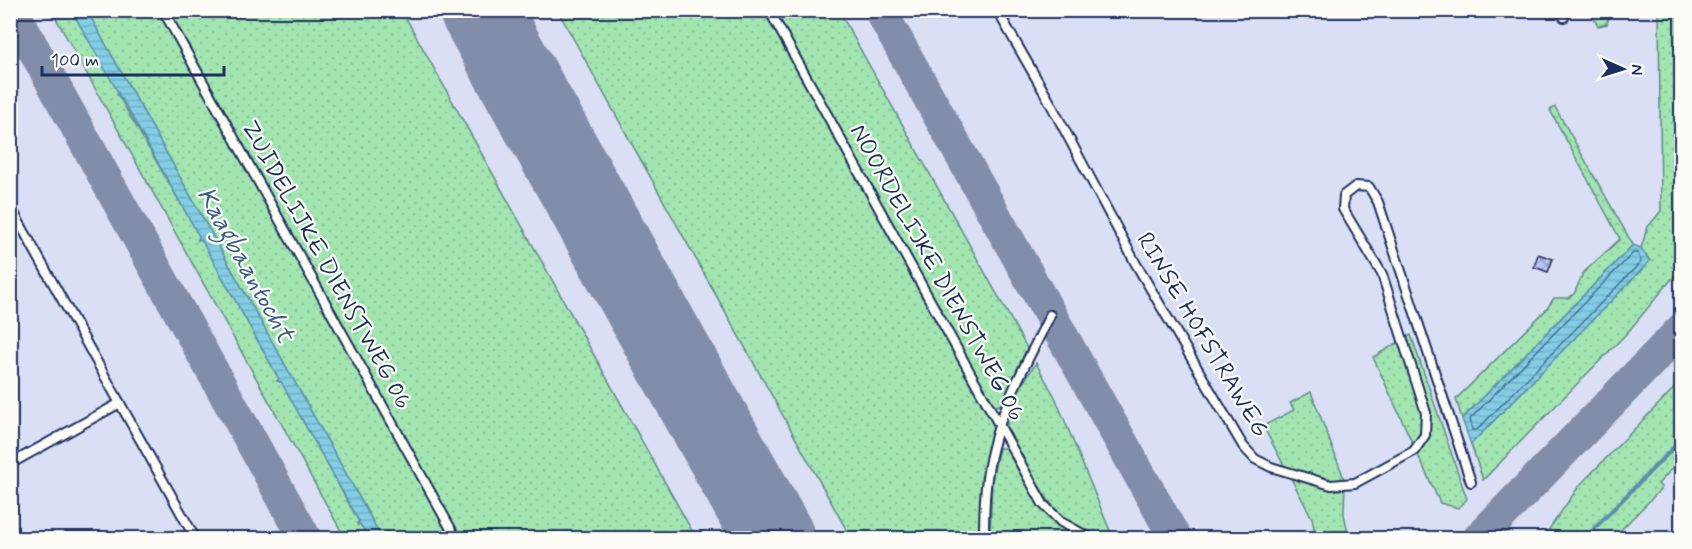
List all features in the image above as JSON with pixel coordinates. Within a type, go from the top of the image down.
[{"type":"lane","name":"ZUIDELIJKE DIENSTWEG 06","points":[[163,10],[456,538]]},
{"type":"lane","name":"NOORDELIJKE DIENSTWEG 06","points":[[769,10],[1046,507],[1065,525],[1090,538]]},
{"type":"lane","name":"RINSE HOFSTRAWEG","points":[[997,10],[1047,97],[1136,264],[1243,446],[1262,464],[1331,485],[1361,481],[1409,455],[1422,442],[1427,426],[1426,413],[1382,274],[1343,209],[1344,195],[1352,188],[1363,185],[1372,189],[1471,482]]},
{"type":"lane","points":[[10,206],[195,538]]},
{"type":"lane","points":[[984,538],[987,477],[999,425],[1050,315]]},
{"type":"lane","points":[[10,464],[120,403]]},
{"type":"shaded area","points":[[10,11],[1681,11],[1681,538],[11,538]]},
{"type":"green space","points":[[52,11],[72,11],[200,237],[198,240],[201,239],[279,379],[277,381],[281,381],[359,522],[357,523],[369,538],[345,538]]},
{"type":"green space","points":[[87,11],[159,11],[454,538],[382,538]]},
{"type":"green space","points":[[168,11],[402,11],[696,538],[461,538]]},
{"type":"green space","points":[[558,11],[764,11],[994,426],[982,478],[980,538],[851,538]]},
{"type":"green space","points":[[774,11],[839,11],[1027,348],[1001,405],[994,406]]},
{"type":"green space","points":[[1590,11],[1611,11],[1607,24],[1598,26]]},
{"type":"green space","points":[[1659,11],[1681,11],[1681,268],[1627,333],[1483,480],[1471,444],[1650,261],[1641,248],[1647,228],[1661,211]]},
{"type":"green space","points":[[1555,107],[1633,245],[1462,419],[1456,399],[1546,310],[1554,298],[1568,298],[1574,294],[1583,273],[1620,239],[1550,110]]},
{"type":"green space","points":[[1411,335],[1467,499],[1458,508],[1440,503],[1373,357]]},
{"type":"green space","points":[[1036,363],[1055,397],[1113,538],[1082,531],[1058,512],[1039,486],[1009,433],[1007,425],[1010,409],[1017,392]]},
{"type":"green space","points":[[1681,381],[1681,459],[1658,484],[1662,488],[1613,538],[1543,538],[1579,486]]},
{"type":"green space","points":[[1311,392],[1345,481],[1344,514],[1349,538],[1316,538],[1312,518],[1263,426],[1294,410],[1290,403]]},
{"type":"green space","points":[[999,448],[1006,448],[1044,510],[1078,538],[990,538],[992,479]]},
{"type":"water","points":[[72,11],[87,11],[382,538],[369,538],[360,524],[358,525],[359,521],[281,382],[277,381],[279,379],[201,239],[198,240],[199,236],[121,97],[117,95],[119,94]]},
{"type":"water","points":[[1633,245],[1641,248],[1650,261],[1471,444],[1462,419]]},
{"type":"building","points":[[1538,254],[1553,259],[1548,272],[1534,267]]},
{"type":"waterway","points":[[1585,538],[1682,439]]},
{"type":"taxiway","points":[[12,10],[305,538]]},
{"type":"taxiway","points":[[880,10],[1175,538]]},
{"type":"taxiway","points":[[1479,538],[1682,329]]},
{"type":"runway","points":[[480,10],[774,538]]},
{"type":"water label","name":"Kaagbaantocht","points":[[245,265]]}]
